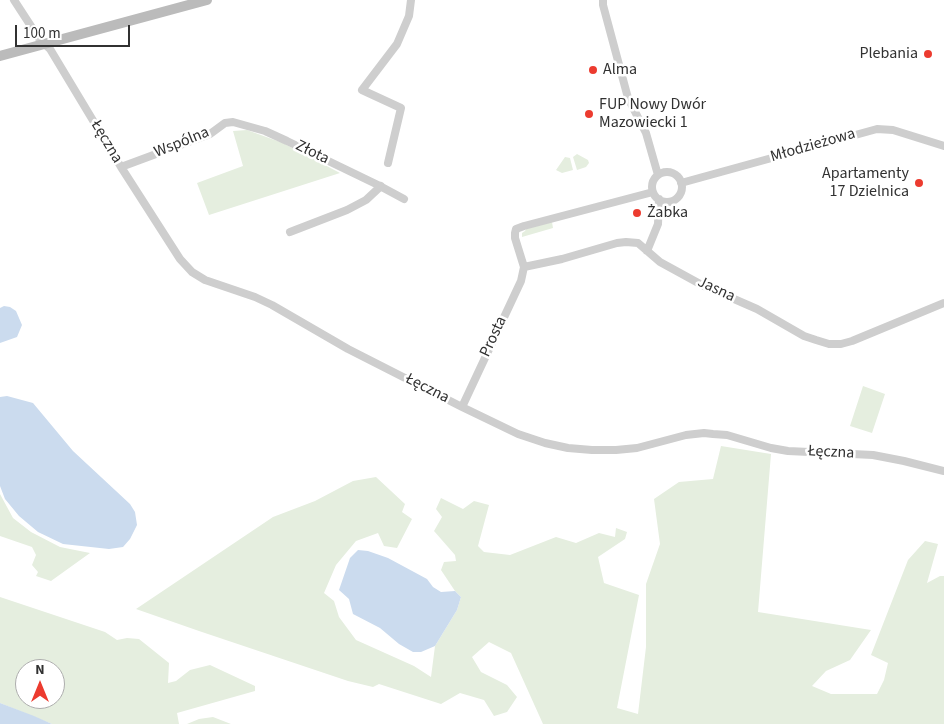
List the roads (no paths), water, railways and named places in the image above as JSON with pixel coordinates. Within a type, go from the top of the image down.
[{"type":"main road","points":[[0,56],[207,0]]},
{"type":"street","name":"Łęczna","points":[[14,0],[34,31],[54,55],[121,167],[180,259],[192,272],[205,280],[255,297],[272,305],[348,348],[462,406],[518,434],[545,443],[568,448],[616,450],[637,448],[686,435],[704,433],[727,435],[788,451],[873,455],[904,460],[944,471]]},
{"type":"street","points":[[388,163],[401,108],[362,90],[397,44],[409,16],[411,0]]},
{"type":"street","points":[[603,0],[628,98],[646,133],[658,175]]},
{"type":"street","name":"Wspólna","points":[[121,167],[210,134],[225,123],[241,124]]},
{"type":"street","name":"Złota","points":[[241,124],[287,141],[404,199]]},
{"type":"street","name":"Młodzieżowa","points":[[681,183],[877,129],[893,130],[944,146]]},
{"type":"street","points":[[664,172],[670,172],[675,175],[681,183],[682,190],[673,201],[666,202],[659,199],[653,192],[654,180],[664,172]]},
{"type":"street","points":[[290,232],[347,210],[366,200],[381,186]]},
{"type":"street","points":[[524,267],[515,238],[516,229],[653,192]]},
{"type":"street","points":[[647,251],[658,224],[659,199]]},
{"type":"street","name":"Jasna","points":[[524,267],[562,259],[617,243],[638,243],[660,262],[702,285],[757,309],[804,336],[829,344],[852,342],[944,303]]},
{"type":"street","name":"Prosta","points":[[462,406],[521,281],[524,267]]},
{"type":"water","points":[[4,306],[16,311],[22,325],[17,337],[0,343],[0,308]]},
{"type":"water","points":[[7,396],[33,403],[73,451],[130,504],[135,512],[137,525],[130,539],[123,547],[109,549],[63,544],[38,532],[19,516],[5,499],[0,486],[0,397]]},
{"type":"water","points":[[358,550],[368,551],[388,558],[427,579],[433,587],[441,592],[455,591],[461,597],[457,610],[435,646],[421,652],[413,652],[399,644],[380,628],[353,614],[349,599],[339,590],[350,558]]},
{"type":"water","points":[[0,703],[52,724],[0,724]]},
{"type":"place","name":"Plebania","points":[[928,54]]},
{"type":"place","name":"Alma","points":[[593,70]]},
{"type":"place","name":"FUP Nowy Dwór Mazowiecki 1","points":[[589,114]]},
{"type":"place","name":"Apartamenty 17 Dzielnica","points":[[919,183]]},
{"type":"place","name":"Żabka","points":[[637,213]]}]
